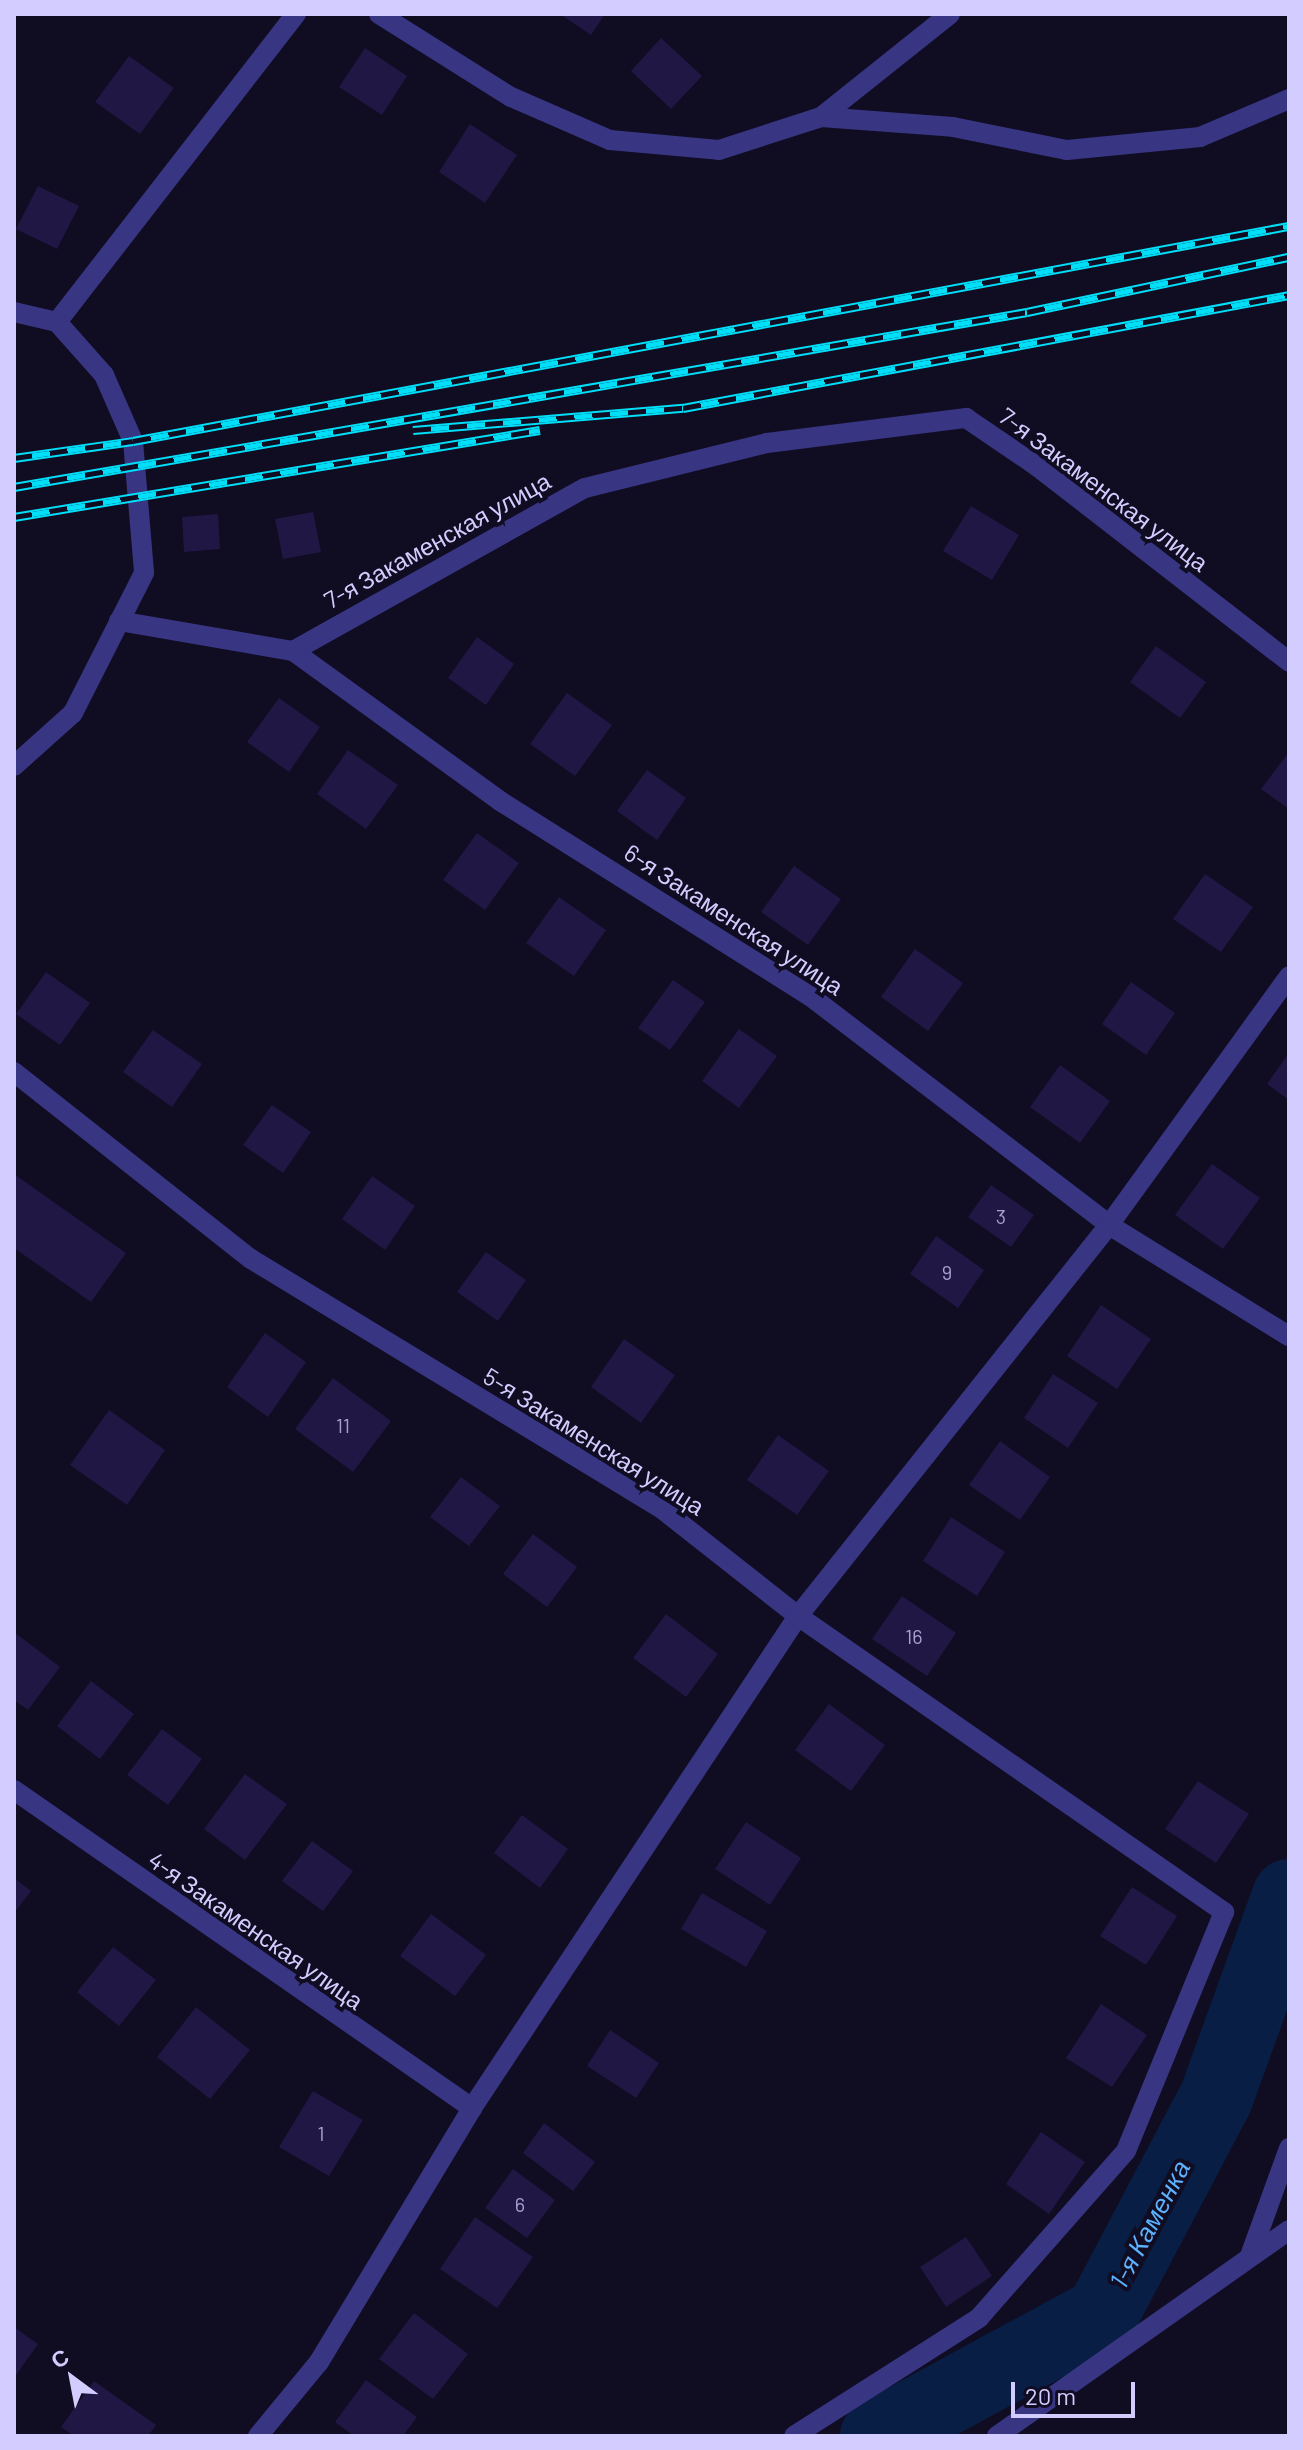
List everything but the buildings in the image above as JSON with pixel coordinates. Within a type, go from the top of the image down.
[{"type":"street","points":[[57,322],[296,14]]},
{"type":"street","points":[[379,14],[511,97],[610,140],[719,150],[821,117],[950,14]]},
{"type":"street","points":[[821,117],[953,127],[1067,150],[1200,137],[1289,99]]},
{"type":"street","points":[[14,312],[57,322],[104,375],[133,441],[144,573],[73,713],[14,766]]},
{"type":"street","name":"7-я Закаменская улица","points":[[293,651],[585,488],[767,443],[966,418],[1038,467],[1289,662]]},
{"type":"street","name":"6-я Закаменская улица","points":[[119,621],[293,651],[500,801],[810,996],[1109,1225],[1289,1336]]},
{"type":"street","points":[[258,2436],[319,2362],[472,2108],[798,1616],[1109,1225],[1289,976]]},
{"type":"street","name":"5-я Закаменская улица","points":[[14,1072],[251,1259],[662,1509],[798,1616],[1224,1912],[1126,2151],[979,2318],[794,2436]]},
{"type":"street","name":"4-я Закаменская улица","points":[[14,1790],[472,2108]]},
{"type":"street","points":[[1250,2256],[1289,2148]]},
{"type":"street","points":[[997,2436],[1289,2230]]},
{"type":"waterway","name":"1-я Каменка","points":[[877,2436],[1102,2314],[1216,2098],[1289,1896]]},
{"type":"railway","points":[[14,458],[133,441],[1289,226]]},
{"type":"railway","points":[[14,487],[1027,312],[1289,257]]},
{"type":"railway","points":[[413,430],[683,408],[1289,295]]},
{"type":"railway","points":[[14,517],[540,430]]}]
